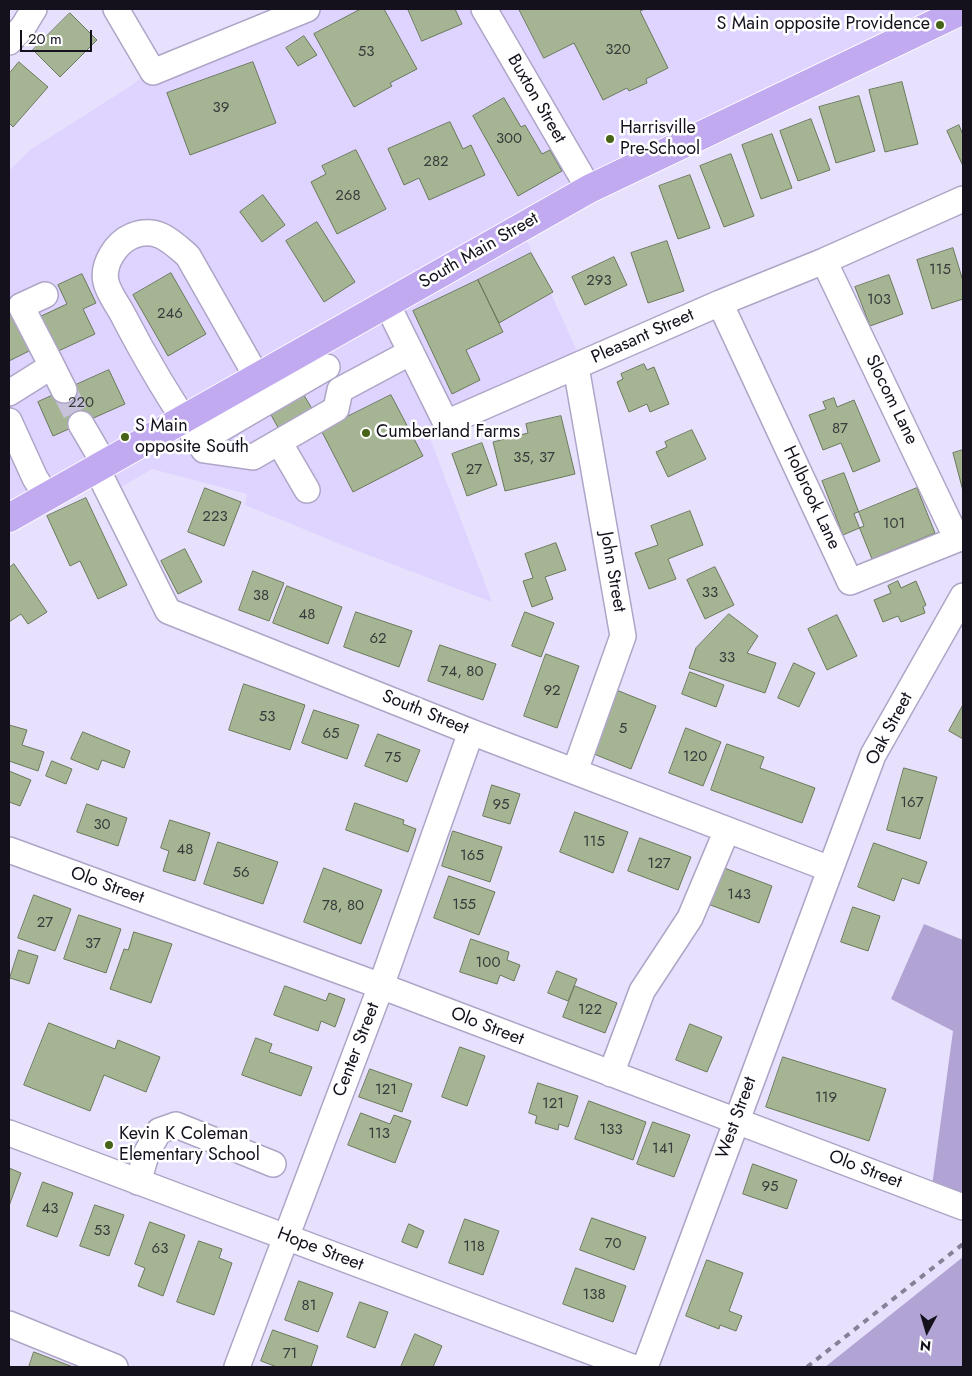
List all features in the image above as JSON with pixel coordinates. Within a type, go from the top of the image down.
[{"type":"main road","name":"South Main Street","points":[[9,518],[184,419],[263,389],[320,356],[387,304],[589,189],[963,10]]},
{"type":"street","points":[[9,42],[24,27],[34,9]]},
{"type":"street","points":[[116,9],[152,72],[308,9]]},
{"type":"street","name":"Buxton Street","points":[[484,9],[589,189]]},
{"type":"street","name":"Pleasant Street","points":[[387,304],[446,423],[720,303],[824,261],[963,199]]},
{"type":"street","points":[[198,442],[263,389],[188,256],[168,239],[157,233],[146,232],[130,237],[115,250],[107,262],[106,282],[139,347],[198,442],[204,450],[253,457],[336,409],[340,390],[320,356]]},
{"type":"street","name":"Slocom Lane","points":[[824,261],[960,538]]},
{"type":"street","points":[[46,295],[22,306],[64,390]]},
{"type":"street","name":"Holbrook Lane","points":[[720,303],[850,582],[960,538]]},
{"type":"street","points":[[340,390],[411,352]]},
{"type":"street","points":[[9,393],[52,366]]},
{"type":"street","name":"John Street","points":[[576,367],[623,636],[576,771]]},
{"type":"street","points":[[9,421],[35,478],[47,497]]},
{"type":"street","name":"South Street","points":[[81,424],[168,611],[471,732],[830,869]]},
{"type":"street","points":[[279,442],[307,490]]},
{"type":"street","name":"Oak Street","points":[[830,869],[873,755],[963,596]]},
{"type":"street","name":"Center Street","points":[[237,1367],[381,986],[471,732]]},
{"type":"street","points":[[611,1074],[642,991],[690,918],[727,830]]},
{"type":"street","name":"Olo Street","points":[[9,850],[381,986],[963,1207]]},
{"type":"street","name":"West Street","points":[[645,1367],[830,869]]},
{"type":"street","points":[[138,1182],[147,1152],[159,1131],[176,1125],[273,1164]]},
{"type":"street","name":"Hope Street","points":[[9,1133],[632,1367]]},
{"type":"street","points":[[9,1324],[107,1362],[115,1367]]},
{"type":"shaded area","points":[[306,9],[941,9],[516,216],[577,351],[427,430],[492,602],[347,547],[245,505],[247,494],[152,469],[113,492],[93,459],[9,506],[9,171],[30,150],[132,85],[160,62]]},
{"type":"shaded area","points":[[924,924],[963,940],[963,1198],[932,1186],[953,1031],[891,999]]},
{"type":"shaded area","points":[[963,1257],[963,1367],[825,1367]]},
{"type":"building","points":[[361,9],[384,9],[417,69],[390,83],[392,86],[354,107],[314,34]]},
{"type":"building","points":[[408,9],[455,9],[462,24],[422,41]]},
{"type":"building","points":[[519,9],[645,9],[640,11],[668,68],[646,79],[647,83],[629,91],[627,88],[603,100],[574,43],[544,58]]},
{"type":"building","points":[[70,13],[97,40],[60,77],[33,50]]},
{"type":"building","points":[[304,36],[317,55],[298,66],[286,48]]},
{"type":"building","points":[[19,62],[48,87],[13,127],[9,123],[9,74]]},
{"type":"building","points":[[253,62],[276,123],[190,155],[167,93]]},
{"type":"building","points":[[902,82],[918,144],[885,152],[869,90]]},
{"type":"building","points":[[859,96],[875,151],[836,163],[819,107]]},
{"type":"building","points":[[504,98],[521,127],[525,125],[542,154],[550,150],[562,171],[518,196],[473,116]]},
{"type":"building","points":[[811,119],[830,170],[798,181],[780,131]]},
{"type":"building","points":[[450,122],[463,149],[471,145],[485,175],[429,200],[419,178],[404,185],[388,149]]},
{"type":"building","points":[[959,125],[963,135],[963,166],[947,131]]},
{"type":"building","points":[[772,134],[792,188],[761,199],[742,145]]},
{"type":"building","points":[[356,150],[386,209],[337,234],[311,182],[326,174],[322,166]]},
{"type":"building","points":[[731,154],[754,216],[724,227],[700,166]]},
{"type":"building","points":[[690,175],[710,228],[678,239],[659,186]]},
{"type":"building","points":[[263,195],[285,225],[262,242],[240,212]]},
{"type":"building","points":[[317,222],[355,282],[324,302],[286,241]]},
{"type":"building","points":[[667,241],[684,291],[648,303],[631,253]]},
{"type":"building","points":[[953,248],[963,281],[963,299],[932,309],[917,260]]},
{"type":"building","points":[[531,253],[553,292],[499,323],[478,280]]},
{"type":"building","points":[[614,257],[627,285],[585,305],[572,277]]},
{"type":"building","points":[[171,273],[206,334],[168,356],[133,295]]},
{"type":"building","points":[[82,274],[96,303],[83,309],[95,334],[54,353],[37,318],[67,304],[58,285]]},
{"type":"building","points":[[889,275],[903,314],[870,326],[855,287]]},
{"type":"building","points":[[478,280],[503,332],[466,350],[480,380],[452,394],[413,311]]},
{"type":"building","points":[[9,299],[33,349],[9,361]]},
{"type":"building","points":[[644,364],[647,370],[654,367],[669,404],[650,412],[647,404],[629,412],[617,382],[623,379],[621,374]]},
{"type":"building","points":[[109,370],[125,404],[53,436],[38,402]]},
{"type":"building","points":[[299,387],[314,412],[280,431],[266,406]]},
{"type":"building","points":[[391,395],[423,456],[353,492],[321,430]]},
{"type":"building","points":[[834,398],[837,407],[854,400],[880,461],[853,472],[841,443],[823,450],[809,415],[826,409],[823,402]]},
{"type":"building","points":[[561,416],[575,474],[505,491],[493,442],[528,433],[526,424]]},
{"type":"building","points":[[692,430],[706,459],[668,477],[656,452],[667,447],[665,442]]},
{"type":"building","points":[[482,443],[497,485],[467,496],[452,454]]},
{"type":"building","points":[[963,450],[963,491],[953,453]]},
{"type":"building","points":[[844,473],[864,526],[843,535],[822,481]]},
{"type":"building","points":[[205,488],[241,502],[224,546],[188,532]]},
{"type":"building","points":[[917,488],[935,533],[872,559],[854,514]]},
{"type":"building","points":[[86,498],[127,585],[98,599],[80,561],[70,566],[47,516]]},
{"type":"building","points":[[690,511],[703,545],[668,559],[676,579],[649,589],[635,553],[658,545],[651,526]]},
{"type":"building","points":[[556,543],[566,570],[545,577],[553,599],[532,607],[523,581],[533,578],[525,554]]},
{"type":"building","points":[[185,549],[202,582],[178,594],[161,561]]},
{"type":"building","points":[[14,564],[47,612],[28,624],[21,614],[9,622],[9,568]]},
{"type":"building","points":[[715,567],[734,605],[705,619],[687,580]]},
{"type":"building","points":[[253,571],[284,583],[269,621],[239,610]]},
{"type":"building","points":[[898,581],[901,588],[916,581],[926,605],[923,607],[925,613],[901,622],[898,616],[883,622],[874,600],[891,593],[888,586]]},
{"type":"building","points":[[287,586],[342,607],[328,644],[273,623]]},
{"type":"building","points":[[356,612],[412,631],[399,667],[344,647]]},
{"type":"building","points":[[525,612],[554,623],[541,657],[512,646]]},
{"type":"building","points":[[729,614],[758,636],[747,653],[776,663],[765,693],[689,668],[696,648]]},
{"type":"building","points":[[837,615],[857,656],[827,670],[808,629]]},
{"type":"building","points":[[440,645],[496,664],[483,700],[428,681]]},
{"type":"building","points":[[546,654],[579,666],[557,728],[524,716]]},
{"type":"building","points":[[794,663],[815,673],[799,707],[778,698]]},
{"type":"building","points":[[690,672],[724,685],[716,707],[682,694]]},
{"type":"building","points":[[244,684],[305,705],[290,750],[229,730]]},
{"type":"building","points":[[614,689],[656,706],[631,769],[589,752]]},
{"type":"building","points":[[963,705],[963,739],[949,731]]},
{"type":"building","points":[[314,710],[359,725],[347,759],[302,743]]},
{"type":"building","points":[[9,725],[27,730],[22,745],[44,752],[38,771],[9,761]]},
{"type":"building","points":[[686,728],[721,742],[703,786],[669,773]]},
{"type":"building","points":[[83,732],[130,751],[124,768],[102,760],[98,770],[71,759]]},
{"type":"building","points":[[378,734],[420,750],[407,782],[365,766]]},
{"type":"building","points":[[727,744],[764,757],[760,768],[815,788],[802,823],[711,790]]},
{"type":"building","points":[[52,761],[72,769],[66,784],[46,776]]},
{"type":"building","points":[[904,768],[937,777],[920,839],[887,830]]},
{"type":"building","points":[[9,771],[31,780],[20,806],[9,802]]},
{"type":"building","points":[[492,785],[520,794],[510,824],[483,816]]},
{"type":"building","points":[[355,803],[404,820],[403,824],[416,829],[408,852],[346,830]]},
{"type":"building","points":[[87,804],[127,818],[118,846],[77,832]]},
{"type":"building","points":[[575,812],[628,832],[613,873],[560,852]]},
{"type":"building","points":[[170,820],[210,833],[195,881],[163,871],[169,851],[161,848]]},
{"type":"building","points":[[453,831],[502,847],[490,882],[442,866]]},
{"type":"building","points":[[640,838],[691,857],[678,890],[628,871]]},
{"type":"building","points":[[218,842],[278,862],[263,904],[204,884]]},
{"type":"building","points":[[874,843],[927,862],[919,884],[902,878],[894,901],[858,887]]},
{"type":"building","points":[[719,866],[772,886],[759,923],[705,903]]},
{"type":"building","points":[[324,868],[382,890],[361,944],[304,922]]},
{"type":"building","points":[[449,876],[495,892],[479,935],[434,918]]},
{"type":"building","points":[[34,895],[71,909],[55,951],[18,938]]},
{"type":"building","points":[[853,907],[880,916],[868,951],[841,942]]},
{"type":"building","points":[[79,915],[121,929],[106,973],[64,959]]},
{"type":"building","points":[[134,932],[172,944],[151,1003],[110,989],[124,949],[128,950]]},
{"type":"building","points":[[471,939],[509,952],[507,960],[520,965],[514,981],[500,975],[497,984],[460,972]]},
{"type":"building","points":[[19,950],[38,956],[29,984],[10,978]]},
{"type":"building","points":[[557,971],[577,979],[568,1001],[548,993]]},
{"type":"building","points":[[285,986],[326,1001],[329,993],[345,999],[335,1027],[321,1021],[318,1031],[274,1015]]},
{"type":"building","points":[[575,986],[617,1003],[605,1033],[563,1017]]},
{"type":"building","points":[[49,1023],[115,1049],[118,1040],[160,1057],[146,1092],[104,1075],[90,1111],[24,1085]]},
{"type":"building","points":[[690,1024],[722,1037],[707,1072],[676,1060]]},
{"type":"building","points":[[256,1038],[272,1044],[269,1052],[312,1067],[301,1096],[242,1075]]},
{"type":"building","points":[[460,1047],[485,1056],[467,1106],[442,1097]]},
{"type":"building","points":[[783,1057],[886,1089],[869,1141],[766,1107]]},
{"type":"building","points":[[370,1069],[412,1084],[402,1112],[359,1097]]},
{"type":"building","points":[[538,1083],[578,1096],[568,1127],[559,1124],[558,1130],[535,1123],[537,1116],[529,1113]]},
{"type":"building","points":[[589,1101],[646,1122],[633,1160],[575,1139]]},
{"type":"building","points":[[361,1113],[390,1124],[394,1115],[411,1121],[395,1163],[348,1145]]},
{"type":"building","points":[[653,1122],[690,1135],[674,1177],[637,1164]]},
{"type":"building","points":[[753,1164],[797,1180],[787,1209],[743,1194]]},
{"type":"building","points":[[9,1168],[21,1173],[9,1206]]},
{"type":"building","points":[[43,1182],[73,1193],[57,1237],[27,1226]]},
{"type":"building","points":[[95,1205],[124,1215],[109,1256],[80,1246]]},
{"type":"building","points":[[592,1218],[646,1237],[634,1270],[580,1250]]},
{"type":"building","points":[[465,1219],[499,1231],[483,1275],[449,1263]]},
{"type":"building","points":[[150,1222],[185,1235],[163,1296],[138,1286],[145,1268],[135,1264]]},
{"type":"building","points":[[409,1224],[424,1231],[417,1248],[402,1242]]},
{"type":"building","points":[[199,1241],[222,1249],[219,1258],[232,1263],[214,1315],[177,1302]]},
{"type":"building","points":[[707,1260],[743,1273],[729,1311],[742,1316],[736,1331],[720,1325],[719,1329],[686,1316]]},
{"type":"building","points":[[576,1268],[626,1286],[613,1322],[563,1304]]},
{"type":"building","points":[[299,1281],[333,1293],[318,1332],[285,1320]]},
{"type":"building","points":[[360,1302],[388,1312],[375,1348],[347,1337]]},
{"type":"building","points":[[273,1330],[318,1346],[311,1367],[277,1367],[261,1361]]},
{"type":"building","points":[[415,1334],[442,1346],[433,1367],[401,1367]]},
{"type":"building","points":[[34,1352],[73,1367],[29,1367]]},
{"type":"tunnel","points":[[64,390],[81,424]]},
{"type":"railway","points":[[807,1367],[963,1244]]},
{"type":"place","name":"S Main opposite Providence","points":[[940,25]]},
{"type":"place","name":"Harrisville Pre-School","points":[[610,139]]},
{"type":"place","name":"Cumberland Farms","points":[[366,433]]},
{"type":"place","name":"S Main opposite South","points":[[125,437]]},
{"type":"place","name":"Kevin K Coleman Elementary School","points":[[109,1145]]}]
